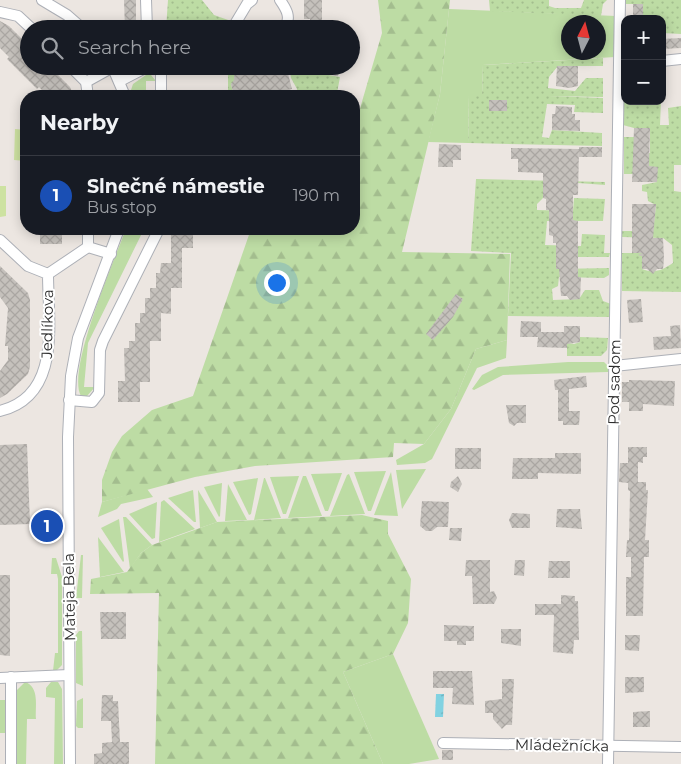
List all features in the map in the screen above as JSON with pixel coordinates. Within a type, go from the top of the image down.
[{"type":"street","points":[[42,0],[73,20]]},
{"type":"street","points":[[146,0],[147,20]]},
{"type":"street","points":[[237,20],[247,4],[252,0]]},
{"type":"street","points":[[280,0],[287,10],[289,20]]},
{"type":"street","name":"Pod sadom","points":[[620,0],[622,60]]},
{"type":"street","points":[[0,12],[18,16],[22,20]]},
{"type":"street","points":[[666,60],[681,59]]},
{"type":"street","points":[[79,75],[86,82],[87,90]]},
{"type":"street","points":[[86,82],[99,75]]},
{"type":"street","points":[[117,75],[123,90]]},
{"type":"street","points":[[120,81],[131,75]]},
{"type":"street","points":[[161,75],[161,90]]},
{"type":"street","name":"Pod sadom","points":[[608,764],[614,366],[621,101]]},
{"type":"street","points":[[88,235],[88,247]]},
{"type":"street","name":"Mateja Bela","points":[[70,764],[69,400],[78,338],[117,235]]},
{"type":"street","points":[[69,400],[92,402],[99,394],[100,350],[103,341],[156,235]]},
{"type":"street","name":"Jedlíkova","points":[[0,240],[28,266],[48,274],[48,360],[45,371],[25,400],[15,407],[0,412]]},
{"type":"street","points":[[88,247],[110,254]]},
{"type":"street","points":[[48,274],[88,247]]},
{"type":"street","points":[[614,366],[681,359]]},
{"type":"street","points":[[0,678],[69,676]]},
{"type":"street","points":[[11,764],[12,677]]},
{"type":"street","name":"Mládežnícka","points":[[443,743],[681,747]]},
{"type":"green space","points":[[168,0],[202,0],[214,15],[228,20],[167,20]]},
{"type":"green space","points":[[378,0],[450,0],[440,94],[402,252],[510,254],[507,340],[476,349],[451,409],[424,444],[394,443],[393,457],[255,466],[195,477],[102,502],[102,480],[112,452],[122,436],[152,410],[193,396],[249,235],[360,235],[360,108],[382,33]]},
{"type":"green space","points":[[489,0],[549,0],[549,6],[555,8],[581,8],[584,0],[607,0],[603,4],[601,15],[490,11]]},
{"type":"green space","points":[[626,0],[681,0],[681,34],[666,33],[666,15],[643,15],[643,4],[626,4]]},
{"type":"green space","points":[[449,9],[592,15],[561,15],[561,60],[566,60],[483,65],[482,95],[469,95],[468,143],[428,142],[440,94]]},
{"type":"green space","points":[[606,16],[616,16],[615,57],[606,58]]},
{"type":"green space","points":[[603,60],[603,66],[558,66],[549,77],[548,88],[575,91],[586,78],[603,78],[603,97],[548,96],[603,98],[603,113],[574,112],[575,105],[547,104],[542,137],[549,138],[552,130],[602,133],[602,146],[468,143],[469,95],[482,95],[483,65]]},
{"type":"green space","points":[[146,75],[151,75],[156,81],[146,81],[146,90],[131,90],[133,84]]},
{"type":"green space","points":[[228,75],[234,75],[234,82],[231,84],[232,90],[228,90]]},
{"type":"green space","points":[[290,75],[329,75],[340,77],[338,90],[297,90]]},
{"type":"green space","points":[[624,105],[661,105],[660,125],[669,125],[668,108],[681,106],[681,165],[674,165],[674,191],[681,192],[681,292],[622,291],[622,253],[643,253],[642,269],[651,271],[665,268],[673,263],[672,245],[663,238],[622,237],[622,231],[653,231],[656,205],[648,201],[647,192],[642,191],[642,185],[657,182],[657,167],[633,166],[633,174],[624,174],[624,137],[634,137],[634,153],[650,153],[650,128],[634,128],[623,125]]},
{"type":"green space","points":[[15,129],[20,129],[20,160],[14,160]]},
{"type":"green space","points":[[476,179],[605,182],[605,185],[578,183],[544,185],[543,198],[537,204],[537,210],[573,211],[574,198],[605,199],[603,221],[547,221],[545,245],[581,246],[582,234],[605,235],[604,253],[610,253],[609,257],[557,257],[556,269],[609,268],[609,275],[604,278],[559,277],[558,286],[552,289],[553,300],[579,299],[585,290],[599,290],[603,301],[611,304],[610,317],[508,316],[511,253],[471,251]]},
{"type":"green space","points":[[0,186],[6,186],[6,216],[0,217]]},
{"type":"green space","points":[[124,235],[141,235],[88,343],[84,387],[95,387],[87,396],[81,396],[78,383],[80,363],[103,288]]},
{"type":"green space","points":[[580,337],[608,338],[607,350],[601,356],[567,356],[567,347],[564,342],[574,344],[580,342]]},
{"type":"green space","points":[[507,340],[506,358],[477,368],[432,459],[425,463],[397,465],[396,460],[424,444],[451,409],[476,349]]},
{"type":"green space","points":[[568,362],[604,362],[608,366],[608,372],[503,375],[474,390],[472,389],[482,375],[498,367]]},
{"type":"green space","points":[[426,469],[402,509],[396,470]]},
{"type":"green space","points":[[386,471],[371,511],[368,511],[354,472]]},
{"type":"green space","points":[[391,472],[398,516],[374,515]]},
{"type":"green space","points":[[342,473],[328,511],[325,511],[311,474]]},
{"type":"green space","points":[[349,474],[365,514],[330,516],[347,475]]},
{"type":"green space","points":[[299,476],[286,514],[283,514],[270,477]]},
{"type":"green space","points":[[303,476],[306,476],[322,516],[288,518]]},
{"type":"green space","points":[[258,478],[251,514],[249,515],[233,482]]},
{"type":"green space","points":[[265,478],[281,518],[254,520]]},
{"type":"green space","points":[[222,483],[220,516],[219,517],[204,487]]},
{"type":"green space","points":[[228,484],[247,520],[225,521]]},
{"type":"green space","points":[[147,489],[153,497],[121,504],[117,509],[98,517],[102,502]]},
{"type":"green space","points":[[193,490],[196,522],[168,498]]},
{"type":"green space","points":[[198,490],[217,522],[200,528]]},
{"type":"green space","points":[[164,500],[195,529],[159,542],[161,502]]},
{"type":"green space","points":[[157,502],[155,538],[152,539],[129,514]]},
{"type":"green space","points":[[362,515],[388,521],[388,534],[411,579],[408,623],[393,654],[343,672],[383,764],[155,764],[159,593],[90,594],[91,579],[127,572],[141,553],[152,545],[217,522]]},
{"type":"green space","points":[[123,517],[126,517],[152,545],[141,553],[130,569]]},
{"type":"green space","points":[[119,519],[124,561],[123,562],[101,528]]},
{"type":"green space","points":[[98,537],[124,572],[100,577]]},
{"type":"green space","points":[[81,555],[83,555],[82,598],[76,598]]},
{"type":"green space","points":[[52,558],[56,558],[62,577],[62,665],[53,671],[55,653],[58,653],[58,579],[57,574],[51,574]]},
{"type":"green space","points":[[79,631],[82,631],[83,686],[76,683],[76,635]]},
{"type":"green space","points":[[393,654],[439,759],[409,764],[383,764],[343,672]]},
{"type":"green space","points":[[25,682],[33,688],[35,693],[36,719],[27,719],[26,764],[15,764],[16,691]]},
{"type":"green space","points":[[51,682],[58,682],[62,689],[63,764],[54,764],[55,698],[46,697],[46,688]]},
{"type":"green space","points":[[83,698],[83,728],[78,728],[76,726],[77,701]]},
{"type":"green space","points":[[0,700],[7,700],[7,733],[0,733]]},
{"type":"water","points":[[436,694],[444,694],[443,717],[435,717]]},
{"type":"building","points":[[124,0],[136,0],[136,20],[125,20]]},
{"type":"building","points":[[304,0],[322,0],[322,20],[304,19]]},
{"type":"building","points":[[633,4],[643,4],[643,15],[633,15]]},
{"type":"building","points":[[0,21],[9,26],[20,37],[20,72],[7,59],[9,57],[0,48]]},
{"type":"building","points":[[681,38],[681,48],[666,49],[666,39]]},
{"type":"building","points":[[557,66],[578,66],[578,86],[569,88],[556,86]]},
{"type":"building","points":[[23,75],[58,75],[71,90],[42,90],[39,87],[37,89]]},
{"type":"building","points":[[234,75],[288,75],[292,89],[232,90],[231,84]]},
{"type":"building","points":[[489,100],[507,100],[507,111],[489,111]]},
{"type":"building","points":[[556,106],[572,107],[572,114],[575,114],[575,120],[580,120],[580,131],[552,130],[552,114],[555,114]]},
{"type":"building","points":[[634,128],[650,128],[649,166],[658,167],[657,182],[632,182]]},
{"type":"building","points":[[439,144],[461,145],[461,160],[453,160],[453,167],[438,167]]},
{"type":"building","points":[[579,147],[602,147],[602,157],[579,157]]},
{"type":"building","points":[[511,148],[579,149],[578,195],[573,195],[573,220],[578,221],[578,277],[581,277],[580,299],[570,300],[567,296],[561,296],[559,269],[556,269],[556,243],[553,243],[553,236],[549,235],[549,210],[546,210],[546,199],[543,198],[543,173],[518,172],[518,159],[511,159]]},
{"type":"building","points":[[632,204],[656,204],[653,238],[663,238],[664,259],[663,269],[657,269],[653,274],[647,269],[642,269],[642,256],[638,255],[642,253],[632,253]]},
{"type":"building","points":[[40,235],[62,235],[62,244],[40,244]]},
{"type":"building","points":[[171,235],[193,235],[193,248],[182,248],[182,288],[171,288],[171,314],[161,313],[161,341],[150,341],[150,382],[140,382],[140,402],[118,402],[118,381],[125,381],[124,348],[129,348],[129,341],[135,341],[135,323],[140,323],[140,313],[145,313],[145,298],[150,298],[150,288],[156,288],[156,273],[160,273],[161,263],[171,263]]},
{"type":"building","points":[[0,266],[28,293],[30,300],[30,367],[28,374],[7,394],[0,398],[0,371],[8,360],[8,346],[5,346],[8,308],[0,297]]},
{"type":"building","points":[[456,294],[463,299],[453,317],[433,340],[426,334]]},
{"type":"building","points":[[641,299],[643,322],[629,323],[627,300]]},
{"type":"building","points":[[521,321],[541,322],[541,332],[564,332],[564,326],[580,326],[580,342],[567,344],[567,348],[537,347],[538,337],[520,337]]},
{"type":"building","points":[[680,325],[681,348],[654,350],[653,337],[671,336],[670,326]]},
{"type":"building","points":[[586,376],[587,387],[569,389],[569,411],[580,411],[579,425],[563,425],[563,421],[558,421],[558,390],[555,390],[554,380]]},
{"type":"building","points":[[629,380],[675,381],[674,406],[643,404],[643,411],[629,411],[629,402],[622,402],[622,382],[629,382]]},
{"type":"building","points":[[506,405],[526,405],[526,423],[517,423],[514,426],[509,423]]},
{"type":"building","points":[[27,444],[30,524],[0,525],[0,445]]},
{"type":"building","points":[[628,447],[647,447],[647,457],[643,457],[643,463],[638,462],[638,482],[646,482],[646,490],[648,490],[645,540],[649,540],[649,557],[644,557],[643,616],[626,616],[626,577],[631,577],[631,557],[626,557],[627,540],[629,540],[630,491],[628,490],[628,483],[619,482],[620,463],[628,463]]},
{"type":"building","points":[[455,448],[481,448],[481,469],[455,469]]},
{"type":"building","points":[[555,453],[581,453],[581,474],[538,473],[538,479],[512,479],[513,458],[555,458]]},
{"type":"building","points":[[458,476],[462,484],[458,492],[450,487],[451,482]]},
{"type":"building","points":[[422,501],[449,502],[448,527],[437,527],[432,531],[426,531],[420,526]]},
{"type":"building","points":[[557,509],[580,509],[582,529],[556,527]]},
{"type":"building","points":[[512,513],[530,514],[530,528],[512,528],[509,520]]},
{"type":"building","points":[[450,528],[462,528],[461,541],[449,540]]},
{"type":"building","points":[[466,560],[490,560],[490,592],[494,591],[497,598],[494,604],[473,604],[472,576],[465,576]]},
{"type":"building","points":[[515,560],[525,560],[524,576],[514,575]]},
{"type":"building","points":[[549,561],[570,561],[570,578],[548,578]]},
{"type":"building","points":[[0,575],[10,575],[10,656],[0,655]]},
{"type":"building","points":[[561,595],[575,596],[575,601],[578,601],[579,640],[574,640],[573,654],[553,652],[554,615],[535,615],[535,604],[561,604]]},
{"type":"building","points":[[100,612],[126,612],[126,639],[101,639]]},
{"type":"building","points":[[444,625],[474,626],[474,641],[466,641],[466,645],[457,645],[457,641],[444,641]]},
{"type":"building","points":[[501,629],[521,629],[521,646],[501,643]]},
{"type":"building","points":[[625,635],[640,635],[639,651],[625,650]]},
{"type":"building","points":[[433,671],[472,671],[474,705],[452,704],[453,688],[433,688]]},
{"type":"building","points":[[625,677],[644,677],[644,692],[625,693]]},
{"type":"building","points":[[502,679],[514,679],[512,725],[506,725],[502,729],[493,719],[493,713],[485,713],[485,701],[502,699]]},
{"type":"building","points":[[102,695],[113,695],[113,701],[118,701],[120,742],[129,742],[129,764],[94,764],[94,754],[102,753],[102,743],[112,742],[111,721],[101,721]]},
{"type":"building","points":[[650,711],[650,727],[633,727],[633,712]]},
{"type":"building","points":[[442,750],[453,750],[453,760],[442,760]]},
{"type":"place","name":"Slnečné námestie","points":[[47,526]]}]
